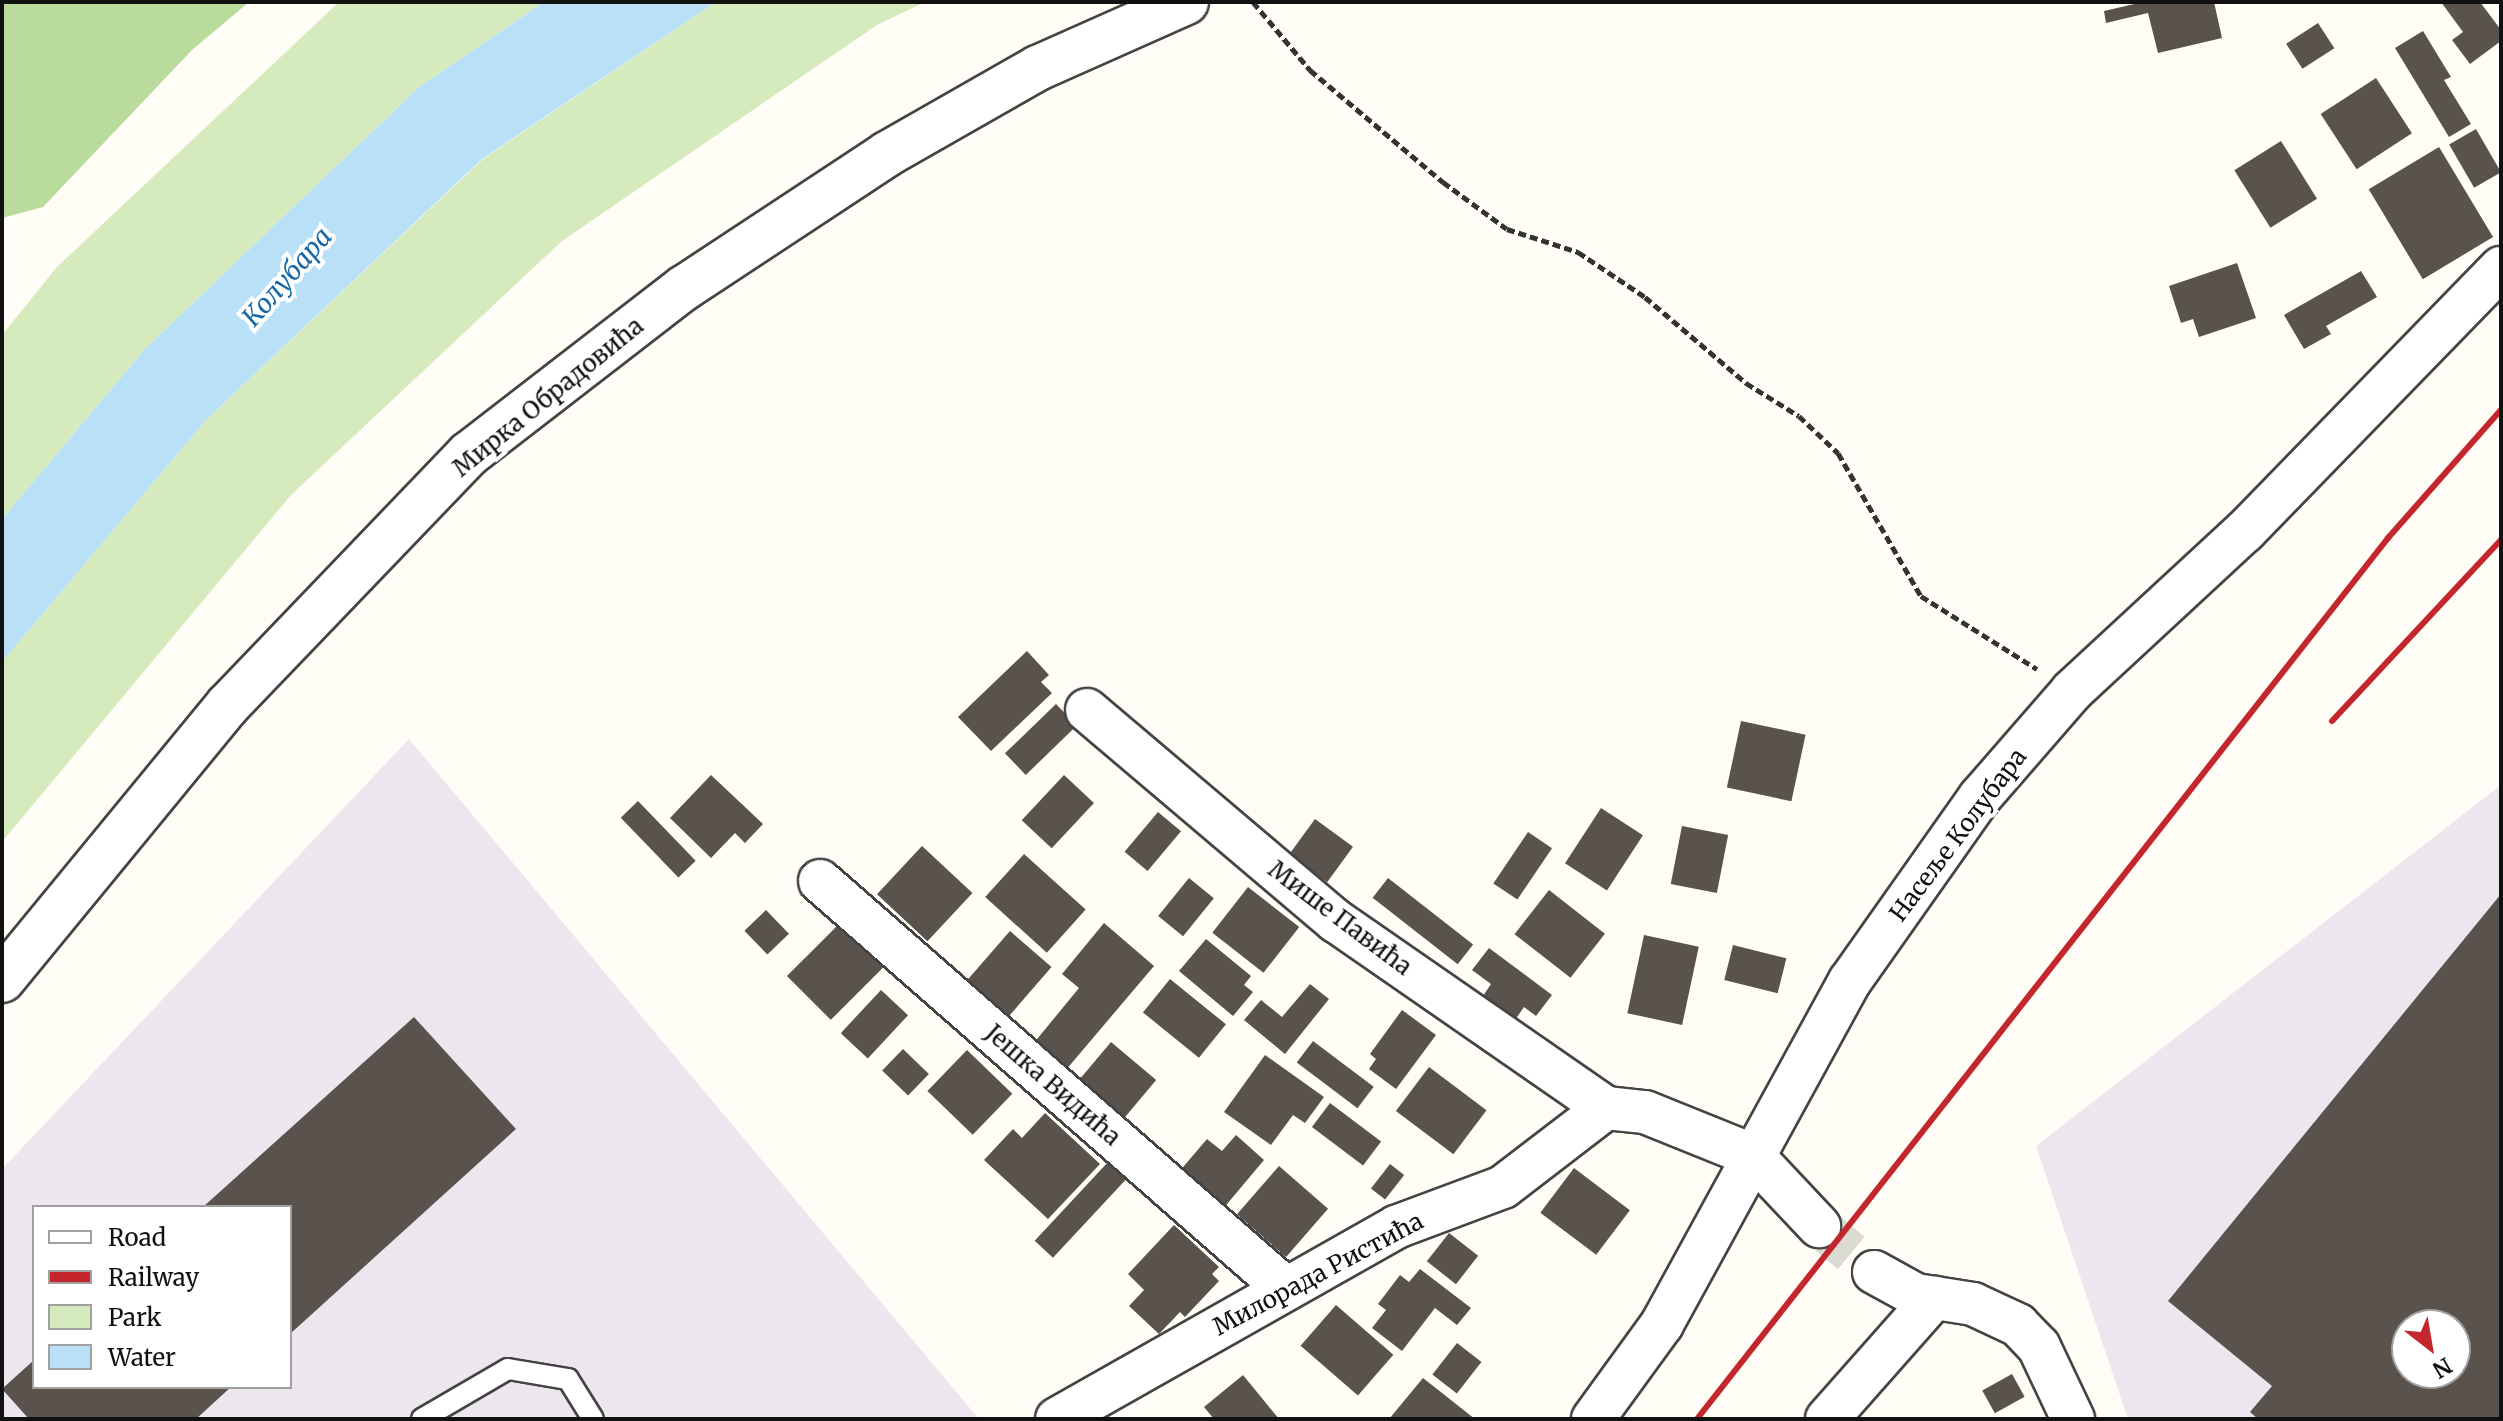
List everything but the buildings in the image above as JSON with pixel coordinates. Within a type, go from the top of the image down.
[{"type":"street","name":"Мирка Обрадовића","points":[[2,980],[228,705],[469,454],[684,288],[887,154],[1038,68],[1186,2]]},
{"type":"street","name":"Насеље Колубара","points":[[1593,1419],[1662,1324],[1850,981],[1980,797],[2072,691],[2245,531],[2501,268]]},
{"type":"street","name":"Мише Павића","points":[[1087,710],[1336,921],[1606,1108]]},
{"type":"street","name":"Јешка Видића","points":[[820,881],[1286,1289]]},
{"type":"street","points":[[1606,1108],[1645,1112],[1752,1155],[1819,1226]]},
{"type":"street","name":"Милорада Ристића","points":[[1057,1419],[1396,1227],[1503,1187],[1606,1108]]},
{"type":"street","points":[[1874,1272],[1916,1295],[1973,1304],[2018,1325],[2039,1347],[2073,1419]]},
{"type":"street","points":[[1827,1419],[1934,1298]]},
{"type":"lane","points":[[422,1419],[508,1369],[568,1379],[593,1419]]},
{"type":"path","points":[[1253,2],[1310,70],[1443,182],[1507,229],[1578,252],[1645,297],[1746,383],[1799,416],[1838,453],[1921,596],[2072,691]]},
{"type":"shaded area","points":[[409,739],[979,1419],[2,1419],[2,1169]]},
{"type":"shaded area","points":[[2501,785],[2501,1419],[2128,1419],[2036,1146]]},
{"type":"green space","points":[[2,2],[249,2],[192,50],[43,207],[2,218]]},
{"type":"green space","points":[[339,2],[544,2],[418,88],[145,349],[2,519],[2,335],[57,267]]},
{"type":"green space","points":[[716,2],[925,2],[877,25],[562,241],[291,495],[2,842],[2,662],[206,420],[483,159]]},
{"type":"water","name":"Колубара","points":[[544,2],[716,2],[482,159],[206,420],[2,662],[2,519],[145,349],[418,88]]},
{"type":"tunnel","points":[[1819,1226],[1874,1272]]},
{"type":"railway","points":[[1697,1419],[2388,538],[2501,410]]},
{"type":"railway","points":[[2332,721],[2501,540]]}]
